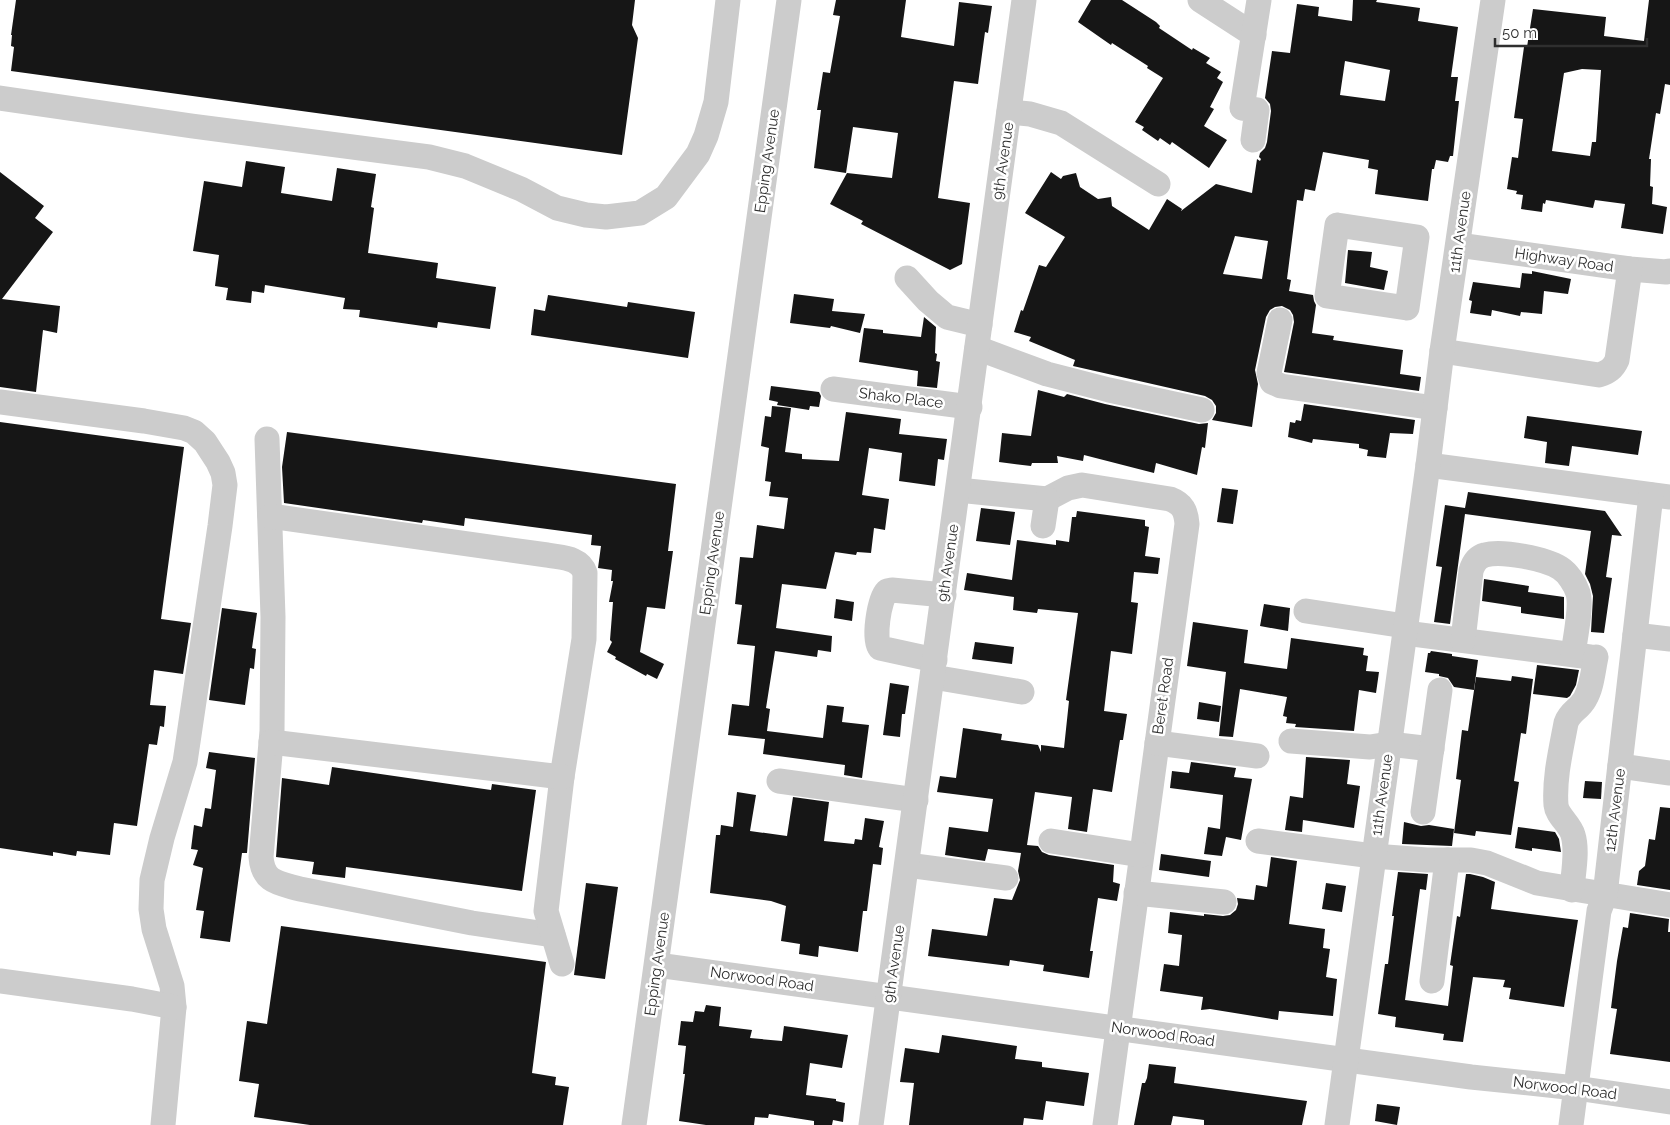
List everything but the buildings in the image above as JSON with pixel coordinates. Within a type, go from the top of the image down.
[{"type":"street","points":[[0,98],[220,130],[429,157],[465,166],[557,208],[586,215],[606,217],[640,213],[666,197],[698,154],[706,136],[716,102],[728,0]]},
{"type":"street","name":"Epping Avenue","points":[[634,1125],[788,0]]},
{"type":"street","name":"9th Avenue","points":[[871,1125],[1024,0]]},
{"type":"street","points":[[1200,0],[1254,35]]},
{"type":"street","points":[[1253,140],[1257,110],[1242,108],[1259,0]]},
{"type":"street","name":"11th Avenue","points":[[1337,1125],[1442,351],[1493,0]]},
{"type":"street","points":[[1009,112],[1030,114],[1061,123],[1083,135],[1158,184]]},
{"type":"street","name":"Highway Road","points":[[1458,245],[1630,269],[1670,271]]},
{"type":"street","points":[[1442,351],[1599,375],[1605,373],[1614,366],[1617,360],[1630,269]]},
{"type":"street","points":[[1412,274],[1453,280]]},
{"type":"street","points":[[907,278],[928,301],[947,317],[1047,374],[1109,390],[1202,410]]},
{"type":"street","points":[[1280,320],[1269,374],[1272,382],[1281,386],[1435,408]]},
{"type":"street","name":"Shako Place","points":[[833,389],[970,407]]},
{"type":"street","points":[[0,402],[184,428],[194,432],[205,442],[223,473],[225,484],[220,526],[185,762],[162,838],[152,880],[150,909],[154,929],[172,986],[174,1008],[163,1125]]},
{"type":"street","points":[[267,439],[273,617],[271,742],[261,857],[262,869],[267,876],[278,883],[300,889],[472,924],[553,935]]},
{"type":"street","points":[[1428,465],[1661,496]]},
{"type":"street","name":"Beret Road","points":[[1047,499],[1075,485],[1090,485],[1170,499],[1178,502],[1185,510],[1187,524],[1105,1125]]},
{"type":"street","points":[[958,490],[1047,499],[1043,526]]},
{"type":"street","name":"12th Avenue","points":[[1571,1125],[1599,911],[1605,895],[1635,635],[1661,496]]},
{"type":"street","points":[[270,516],[547,555],[577,561],[583,566],[585,573],[584,639],[562,777],[546,911],[562,964]]},
{"type":"street","points":[[1463,640],[1471,571],[1474,563],[1485,555],[1500,553],[1547,562],[1559,567],[1567,574],[1579,595],[1578,616],[1585,656],[1587,696],[1582,704],[1568,716],[1557,780],[1558,812],[1568,825],[1573,835],[1575,846],[1572,890]]},
{"type":"street","points":[[944,595],[887,591],[884,594],[880,608],[877,645],[880,648],[934,668],[1022,692]]},
{"type":"street","points":[[1306,611],[1463,640],[1632,662]]},
{"type":"street","points":[[1635,635],[1670,639]]},
{"type":"street","points":[[1424,812],[1440,690]]},
{"type":"street","points":[[1291,741],[1370,747],[1389,744],[1432,749]]},
{"type":"street","points":[[271,742],[562,777]]},
{"type":"street","points":[[1157,743],[1257,756]]},
{"type":"street","points":[[1620,766],[1670,773]]},
{"type":"street","points":[[779,781],[916,800]]},
{"type":"street","points":[[1258,841],[1373,856],[1471,860],[1487,863],[1537,883],[1670,905]]},
{"type":"street","points":[[1051,842],[1141,855]]},
{"type":"street","points":[[1432,981],[1447,860]]},
{"type":"street","points":[[907,866],[1006,878]]},
{"type":"street","points":[[1136,893],[1224,902]]},
{"type":"street","name":"Norwood Road","points":[[657,965],[1471,1077],[1576,1088],[1670,1102]]},
{"type":"street","points":[[0,981],[132,999],[174,1008]]}]
